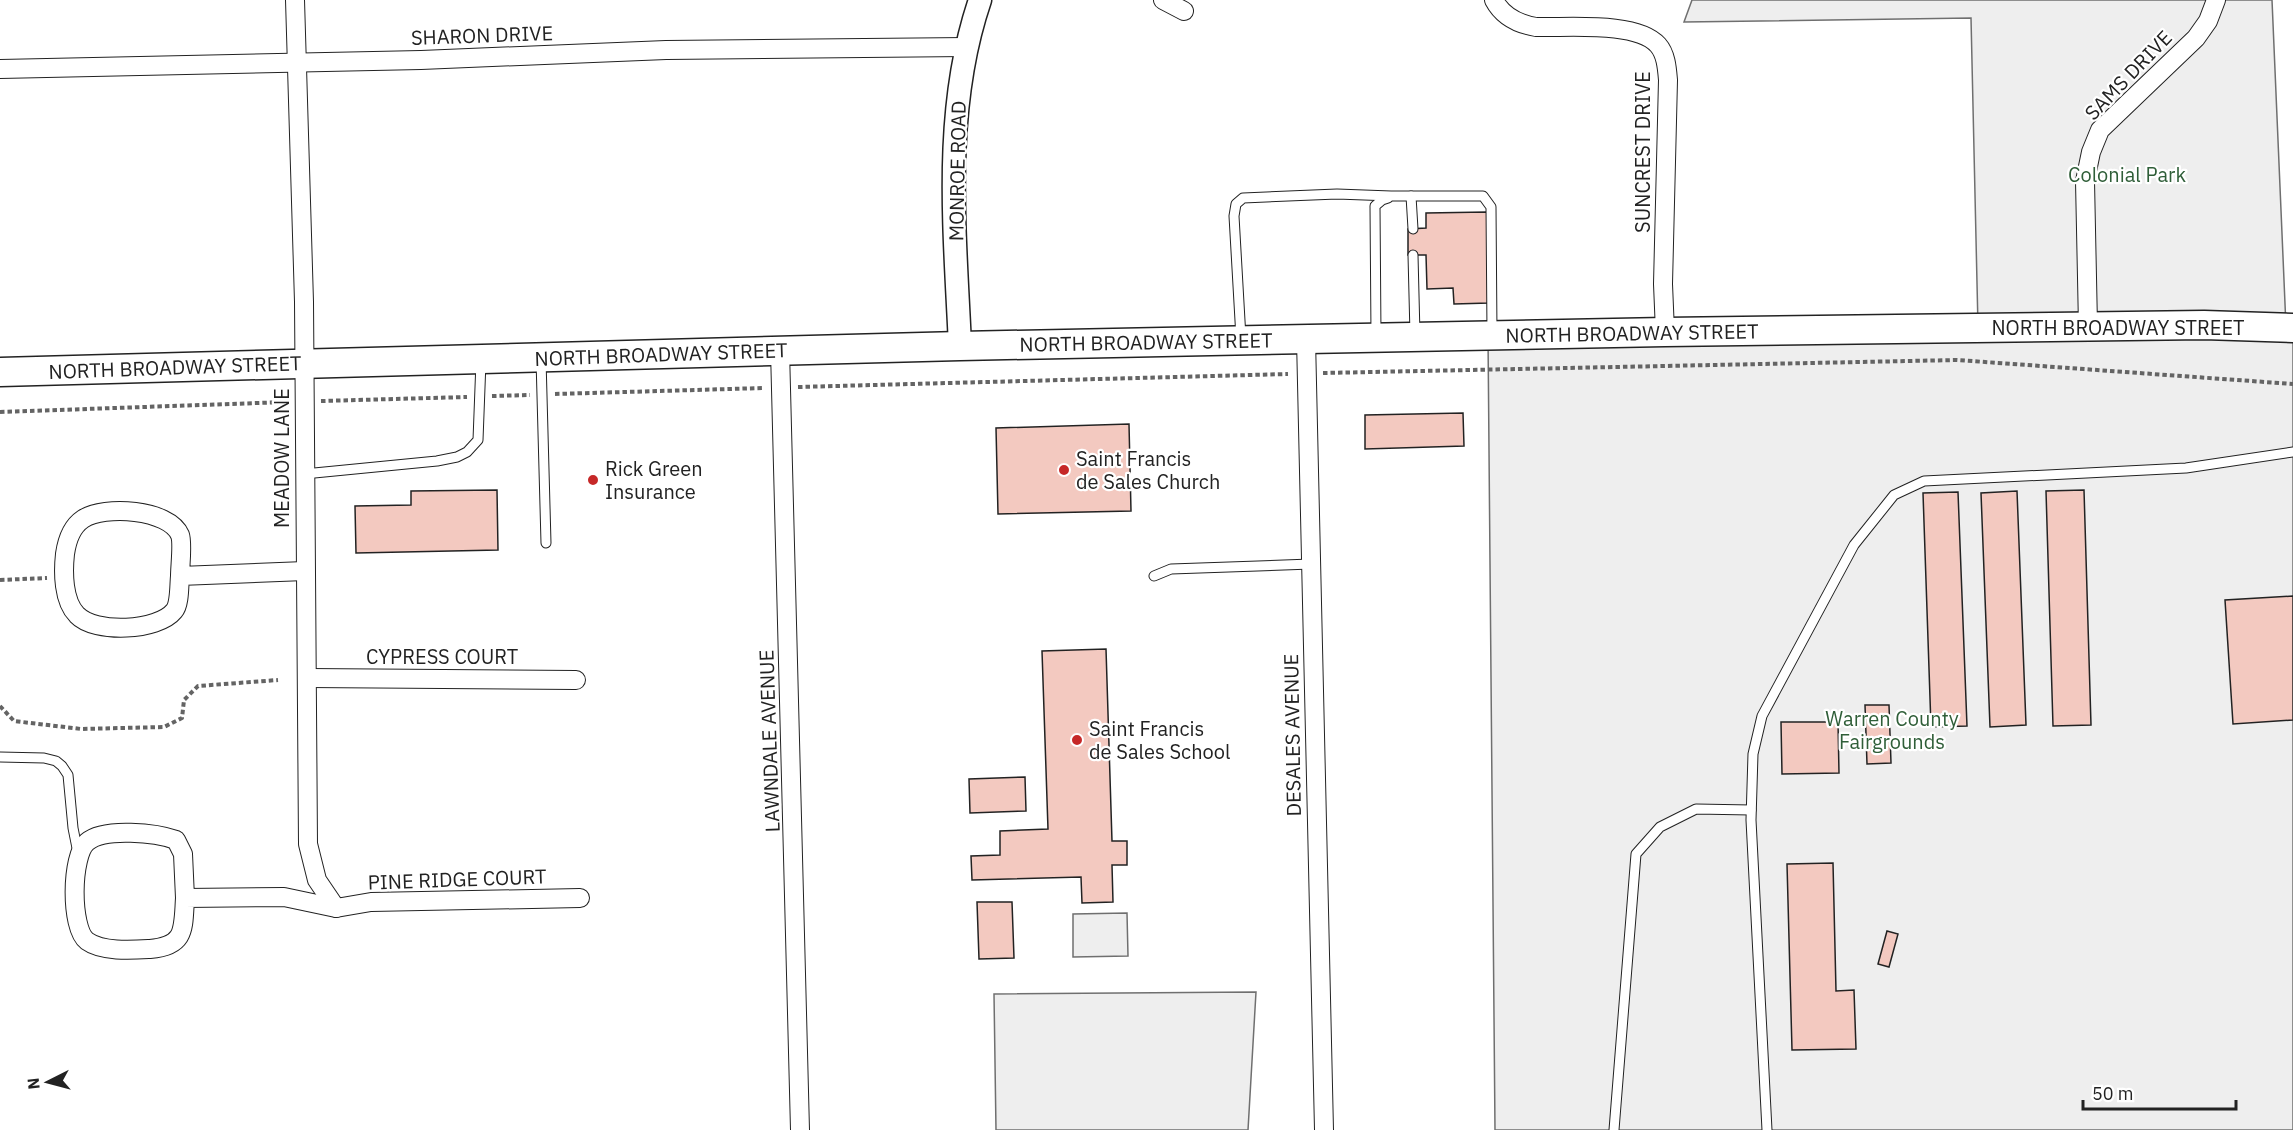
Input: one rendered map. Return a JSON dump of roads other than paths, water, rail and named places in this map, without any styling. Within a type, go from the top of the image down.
[{"type":"main road","name":"NORTH BROADWAY STREET","points":[[0,372],[780,350],[1241,340],[2088,326],[2204,325],[2293,328]]},
{"type":"street","name":"MEADOW LANE","points":[[295,0],[304,302],[308,844],[317,880],[336,908]]},
{"type":"street","name":"MONROE ROAD","points":[[960,346],[954,173],[958,96],[967,47],[980,0]]},
{"type":"street","points":[[1163,0],[1184,11]]},
{"type":"street","name":"SUNCREST DRIVE","points":[[1494,0],[1499,9],[1522,25],[1627,29],[1642,33],[1658,45],[1663,53],[1668,80],[1665,332]]},
{"type":"street","name":"SAMS DRIVE","points":[[2088,326],[2085,181],[2091,152],[2100,130],[2196,38],[2208,21],[2215,2]]},
{"type":"street","name":"SHARON DRIVE","points":[[0,69],[296,63],[666,50],[967,47]]},
{"type":"street","name":"DESALES AVENUE","points":[[1306,339],[1324,1130]]},
{"type":"street","name":"LAWNDALE AVENUE","points":[[780,350],[800,1130]]},
{"type":"street","points":[[100,513],[147,514],[162,518],[174,526],[180,536],[180,576],[177,609],[166,620],[152,625],[136,626],[104,626],[89,623],[77,615],[69,603],[66,577],[68,541],[74,527],[85,518],[100,513]]},
{"type":"street","points":[[180,576],[305,572]]},
{"type":"street","name":"CYPRESS COURT","points":[[308,678],[576,680]]},
{"type":"street","points":[[116,833],[162,835],[176,840],[183,854],[185,898],[183,932],[175,942],[161,948],[146,949],[100,946],[86,940],[78,929],[75,914],[79,853],[87,841],[101,835],[116,833]]},
{"type":"street","points":[[185,898],[284,897],[336,908]]},
{"type":"street","name":"PINE RIDGE COURT","points":[[336,908],[371,902],[580,898]]},
{"type":"lane","points":[[1241,340],[1234,216],[1236,204],[1243,198],[1337,194],[1483,196],[1487,198],[1491,207],[1492,336]]},
{"type":"lane","points":[[1376,338],[1375,206],[1391,196]]},
{"type":"lane","points":[[1412,196],[1413,229]]},
{"type":"lane","points":[[1413,255],[1415,337]]},
{"type":"lane","points":[[541,357],[546,543]]},
{"type":"lane","points":[[304,474],[457,457],[467,452],[478,440],[481,359]]},
{"type":"lane","points":[[1767,1130],[1751,810],[1753,754],[1762,716],[1854,545],[1894,495],[1923,481],[2186,468],[2293,452]]},
{"type":"lane","points":[[1154,576],[1171,569],[1311,564]]},
{"type":"lane","points":[[0,757],[44,758],[56,761],[62,766],[68,775],[73,828],[79,853]]},
{"type":"lane","points":[[1614,1130],[1636,854],[1660,827],[1696,809],[1751,810]]},
{"type":"place","name":"Saint Francis de Sales Church","points":[[1064,470]]},
{"type":"place","name":"Rick Green Insurance","points":[[593,480]]},
{"type":"place","name":"Saint Francis de Sales School","points":[[1077,740]]},
{"type":"park label","name":"Colonial Park","points":[[2127,174]]},
{"type":"park label","name":"Warren County Fairgrounds","points":[[1892,730]]}]
